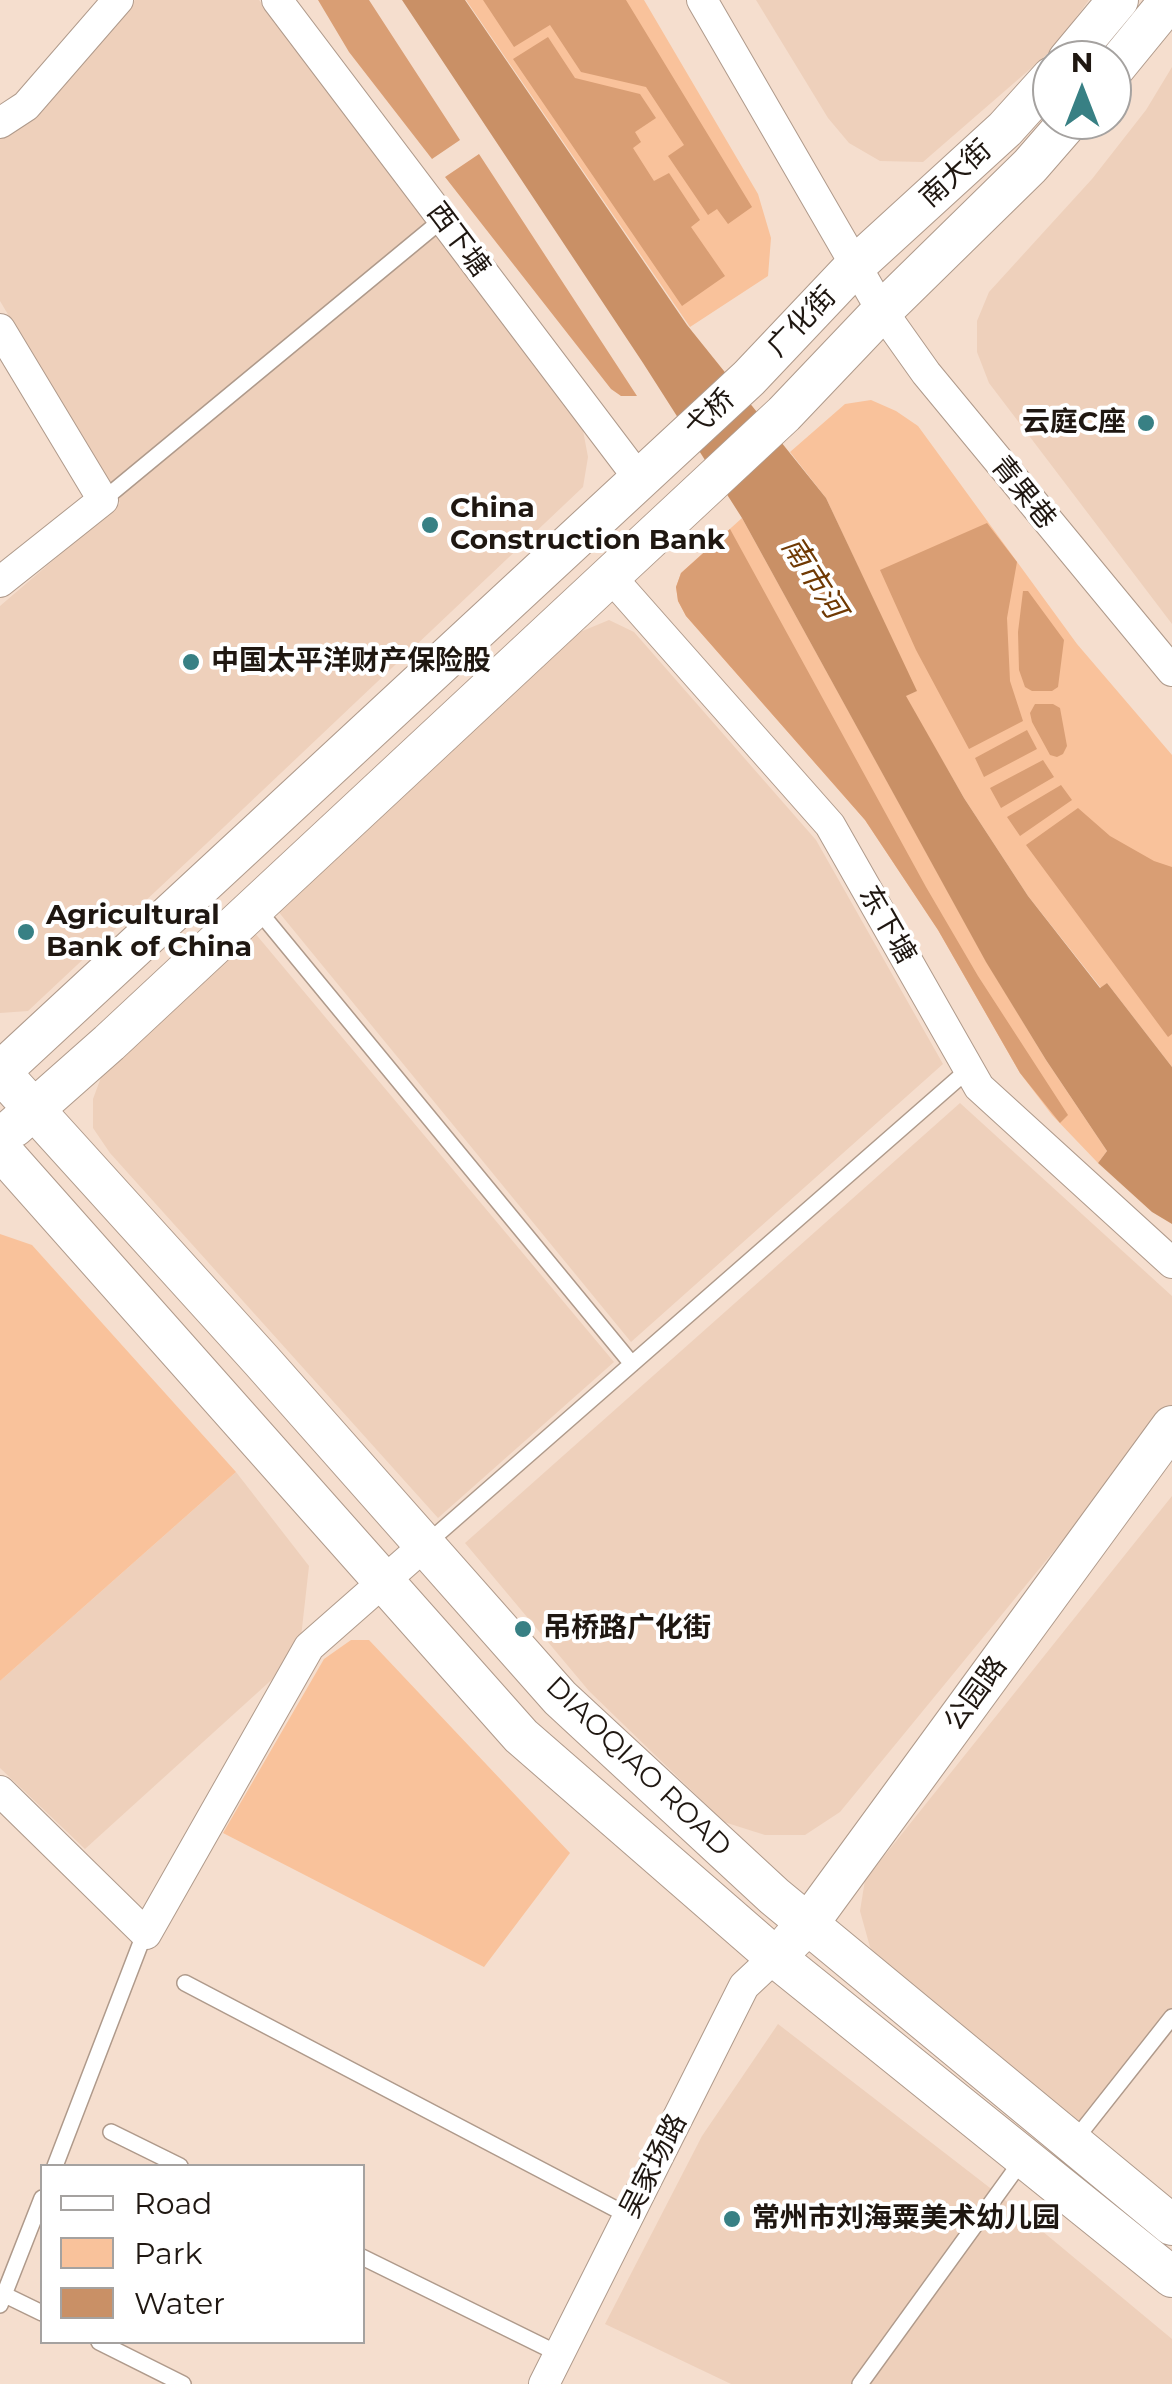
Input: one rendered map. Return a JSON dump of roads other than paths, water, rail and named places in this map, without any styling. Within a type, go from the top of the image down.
[{"type":"main road","points":[[1085,40],[1118,0]]},
{"type":"main road","points":[[1132,47],[1170,0]]},
{"type":"main road","name":"南大街","points":[[856,266],[1005,130],[1032,100]]},
{"type":"main road","name":"南大街","points":[[882,310],[1053,140]]},
{"type":"main road","name":"广化街","points":[[748,378],[856,266]]},
{"type":"main road","name":"广化街","points":[[784,414],[882,310]]},
{"type":"main road","name":"弋桥","points":[[0,1072],[76,1006],[748,378]]},
{"type":"main road","name":"弋桥","points":[[0,1139],[784,414]]},
{"type":"main road","name":"DIAOQIAO ROAD","points":[[0,1072],[560,1698],[808,1924],[1172,2225]]},
{"type":"main road","name":"DIAOQIAO ROAD","points":[[0,1148],[520,1736],[775,1956],[1172,2277]]},
{"type":"main road","name":"公园路","points":[[775,1956],[808,1924],[1172,1426]]},
{"type":"street","points":[[0,123],[26,106],[118,0]]},
{"type":"street","name":"西下塘","points":[[277,0],[640,480]]},
{"type":"street","name":"青果巷","points":[[702,0],[882,310],[938,388],[1172,671]]},
{"type":"street","points":[[0,330],[103,500],[0,582]]},
{"type":"street","name":"东下塘","points":[[610,576],[830,824],[979,1086],[1172,1264]]},
{"type":"street","points":[[0,1791],[145,1932],[310,1647],[425,1545]]},
{"type":"street","name":"吴家场路","points":[[544,2384],[744,1986],[775,1956]]},
{"type":"lane","points":[[103,500],[443,219]]},
{"type":"lane","points":[[255,907],[632,1364]]},
{"type":"lane","points":[[425,1545],[969,1068]]},
{"type":"lane","points":[[55,2164],[145,1932]]},
{"type":"lane","points":[[185,1984],[629,2216]]},
{"type":"lane","points":[[1071,2144],[1172,2018]]},
{"type":"lane","points":[[111,2132],[176,2164]]},
{"type":"lane","points":[[860,2384],[1024,2159]]},
{"type":"lane","points":[[40,2203],[3,2300],[40,2312]]},
{"type":"lane","points":[[365,2258],[559,2354]]},
{"type":"lane","points":[[103,2344],[183,2384]]},
{"type":"water","name":"南市河","points":[[402,0],[465,0],[687,325],[826,498],[917,691],[906,696],[964,798],[1028,896],[1100,988],[1107,983],[1172,1067],[1172,1224],[1152,1212],[1098,1163],[1107,1151],[986,962],[742,518]]},
{"type":"place","name":"云庭C座","points":[[1146,423]]},
{"type":"place","name":"China Construction Bank","points":[[430,525]]},
{"type":"place","name":"中国太平洋财产保险股","points":[[191,662]]},
{"type":"place","name":"Agricultural Bank of China","points":[[26,932]]},
{"type":"place","name":"吊桥路广化街","points":[[523,1629]]},
{"type":"place","name":"常州市刘海粟美术幼儿园","points":[[732,2219]]}]
